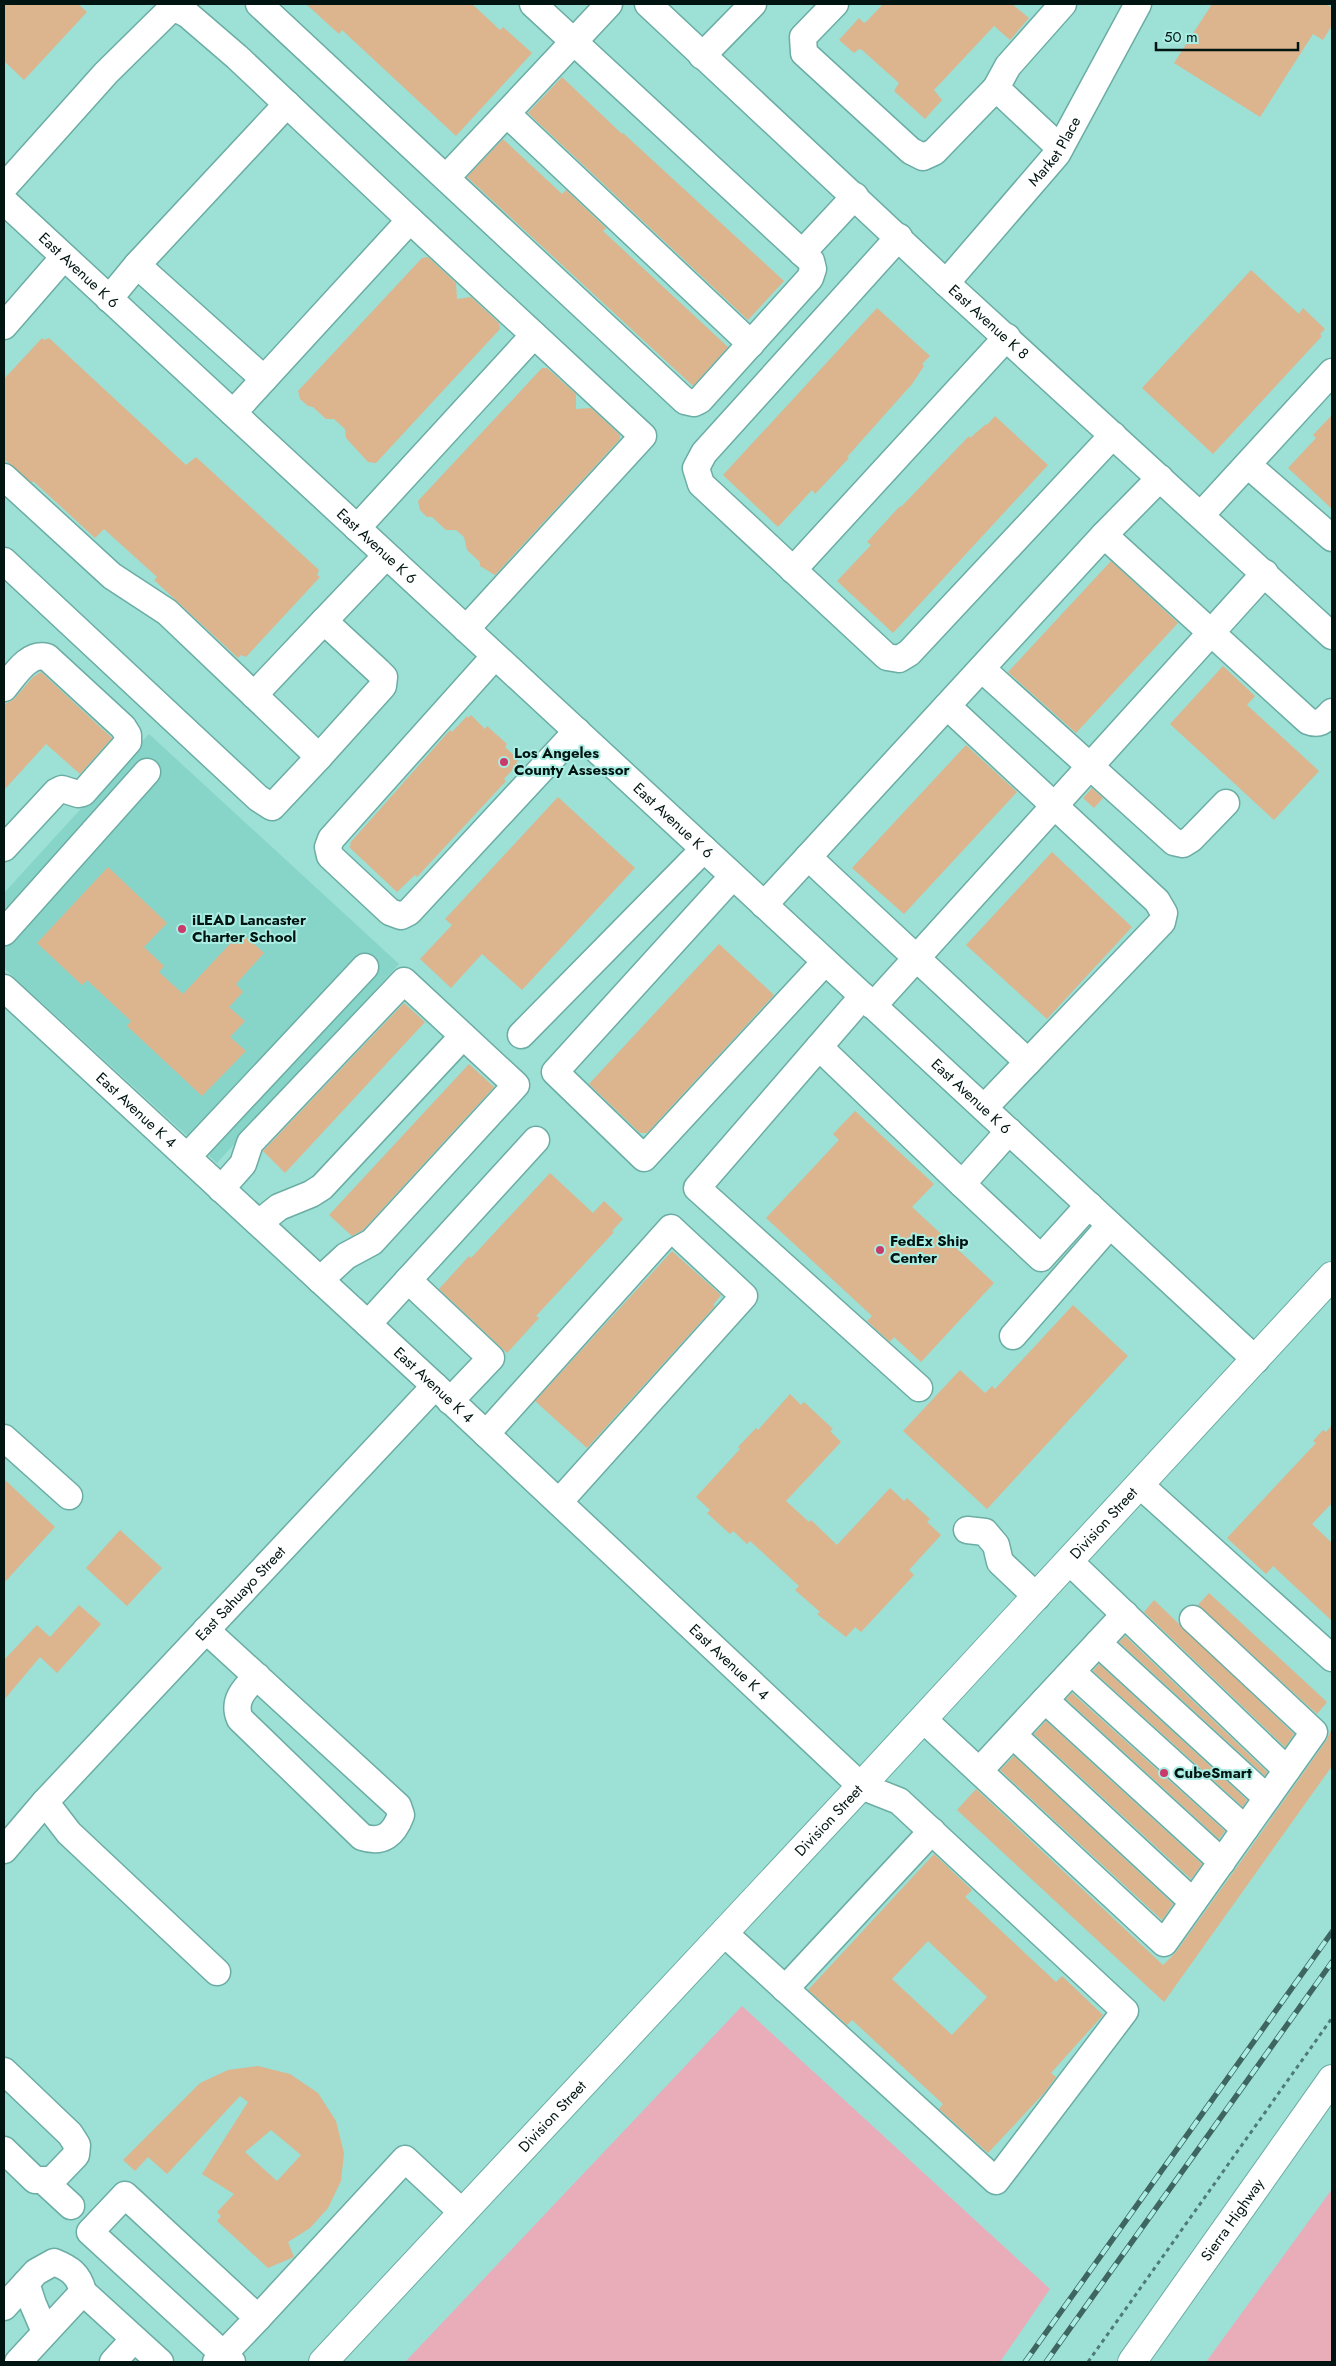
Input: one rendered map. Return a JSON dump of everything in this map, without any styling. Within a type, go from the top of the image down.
[{"type":"main road","name":"Division Street","points":[[323,2362],[1070,1562],[1332,1276]]},
{"type":"main road","name":"Sierra Highway","points":[[1132,2362],[1332,2079]]},
{"type":"street","points":[[259,4],[685,401],[694,403],[700,400],[810,278],[813,269],[811,261],[533,4]]},
{"type":"street","points":[[446,178],[609,4]]},
{"type":"street","name":"East Avenue K 8","points":[[648,4],[946,283],[1332,636]]},
{"type":"street","points":[[702,56],[753,4]]},
{"type":"street","points":[[835,4],[803,37],[804,53],[917,154],[923,157],[934,152],[996,88],[1008,66],[1063,4]]},
{"type":"street","name":"Market Place","points":[[946,283],[1060,148],[1138,4]]},
{"type":"street","points":[[4,187],[106,73],[173,7],[187,14],[287,104],[643,436],[466,629]]},
{"type":"street","points":[[996,88],[1060,148]]},
{"type":"street","points":[[109,299],[137,264],[287,104]]},
{"type":"street","points":[[507,114],[751,344]]},
{"type":"street","points":[[802,253],[855,196]]},
{"type":"street","name":"East Avenue K 6","points":[[4,201],[1256,1360]]},
{"type":"street","points":[[233,413],[410,220]]},
{"type":"street","points":[[899,238],[704,453],[696,468],[701,484],[887,657],[899,659],[909,653],[1113,435]]},
{"type":"street","points":[[4,326],[64,257]]},
{"type":"street","points":[[137,264],[264,380]]},
{"type":"street","points":[[357,528],[534,335]]},
{"type":"street","points":[[793,570],[1007,337]]},
{"type":"street","points":[[1201,516],[1332,372]]},
{"type":"street","points":[[1248,465],[1332,538]]},
{"type":"street","points":[[4,477],[112,576],[167,612],[318,757]]},
{"type":"street","points":[[764,905],[1104,535],[1160,478]]},
{"type":"street","points":[[1104,535],[1308,721],[1315,724],[1322,722],[1332,712]]},
{"type":"street","points":[[254,695],[386,556]]},
{"type":"street","points":[[4,561],[258,798],[272,807],[383,686],[384,677],[324,621]]},
{"type":"street","points":[[919,1388],[697,1188],[819,1047],[917,957],[1264,573]]},
{"type":"street","points":[[495,656],[331,839],[328,848],[330,856],[390,912],[401,916],[409,912],[577,731]]},
{"type":"street","points":[[4,688],[31,658],[47,657],[123,728],[128,735],[128,742],[84,793],[78,794],[62,789],[56,792],[4,848]]},
{"type":"street","points":[[982,669],[1088,767],[1174,842],[1184,844],[1192,839],[1226,803]]},
{"type":"street","points":[[947,706],[1157,901],[1164,913],[1162,922],[984,1108]]},
{"type":"street","points":[[4,932],[147,772]]},
{"type":"street","points":[[521,1035],[704,849]]},
{"type":"street","points":[[808,857],[1028,1062]]},
{"type":"street","points":[[733,876],[555,1072],[644,1158],[826,962]]},
{"type":"street","points":[[187,1157],[365,967]]},
{"type":"street","points":[[221,1188],[243,1164],[250,1144],[404,981],[516,1085],[372,1242],[346,1256],[320,1280]]},
{"type":"street","name":"East Avenue K 4","points":[[4,990],[368,1324],[861,1786]]},
{"type":"street","points":[[259,1223],[279,1207],[311,1194],[322,1187],[462,1036]]},
{"type":"street","points":[[819,1047],[1041,1258],[1089,1205]]},
{"type":"street","points":[[962,1184],[1009,1131]]},
{"type":"street","points":[[368,1324],[536,1140]]},
{"type":"street","points":[[1013,1336],[1110,1225]]},
{"type":"street","points":[[486,1434],[671,1228],[744,1296],[559,1502]]},
{"type":"street","name":"East Sahuayo Street","points":[[4,1850],[45,1802],[206,1630],[443,1394],[491,1358],[408,1280]]},
{"type":"street","points":[[4,1438],[69,1496]]},
{"type":"street","points":[[1140,1485],[1332,1658]]},
{"type":"street","points":[[967,1530],[985,1532],[996,1546],[1000,1562],[1037,1597]]},
{"type":"street","points":[[1070,1562],[1287,1770]]},
{"type":"street","points":[[978,1771],[1125,1614]]},
{"type":"street","points":[[923,1719],[1164,1943],[1314,1732],[1194,1619]]},
{"type":"street","points":[[206,1630],[257,1676],[398,1806],[401,1814],[398,1823],[388,1836],[381,1840],[362,1837],[240,1719],[236,1709],[237,1701],[257,1676]]},
{"type":"street","points":[[1098,1644],[1267,1798]]},
{"type":"street","points":[[1072,1672],[1246,1829]]},
{"type":"street","points":[[1045,1700],[1222,1862]]},
{"type":"street","points":[[1012,1734],[1193,1902]]},
{"type":"street","points":[[724,1933],[996,2181],[1125,2011],[899,1801],[861,1786]]},
{"type":"street","points":[[45,1802],[69,1833],[217,1972]]},
{"type":"street","points":[[785,1989],[932,1832]]},
{"type":"street","points":[[4,2071],[70,2134],[76,2145],[76,2155],[52,2180],[45,2182],[35,2180],[4,2150]]},
{"type":"street","points":[[258,2318],[125,2195],[90,2232],[224,2360],[258,2318],[405,2159],[463,2213]]},
{"type":"street","points":[[45,2182],[71,2206]]},
{"type":"street","points":[[4,2307],[36,2272],[54,2262],[70,2268],[81,2282],[83,2292],[160,2362]]},
{"type":"street","points":[[26,2283],[46,2332]]},
{"type":"street","points":[[18,2362],[83,2292]]},
{"type":"street","points":[[113,2362],[134,2339]]},
{"type":"path","points":[[1088,2362],[1332,2018]]},
{"type":"shaded area","name":"iLEAD Lancaster Charter School","points":[[149,734],[399,964],[217,1163],[4,968],[4,893]]},
{"type":"shaded area","points":[[742,2006],[1050,2289],[1000,2362],[405,2362]]},
{"type":"shaded area","points":[[1332,2189],[1332,2362],[1206,2362]]},
{"type":"building","points":[[4,4],[78,4],[87,12],[24,80],[4,61]]},
{"type":"building","points":[[306,4],[472,4],[500,30],[503,27],[532,53],[456,136],[342,30],[339,34]]},
{"type":"building","points":[[883,4],[1012,4],[1029,18],[1010,40],[994,26],[934,90],[942,100],[925,119],[894,91],[899,83],[862,50],[859,49],[854,53],[839,40],[859,18],[864,23]]},
{"type":"building","points":[[1212,4],[1326,4],[1332,8],[1332,25],[1323,40],[1313,34],[1260,117],[1174,63]]},
{"type":"building","points":[[562,77],[784,281],[748,320],[528,113]]},
{"type":"building","points":[[503,139],[562,194],[566,190],[606,228],[603,231],[728,347],[693,386],[467,177]]},
{"type":"building","points":[[428,257],[456,283],[457,299],[471,297],[499,323],[500,329],[376,463],[368,462],[346,438],[345,429],[334,419],[326,419],[313,407],[308,406],[300,399],[298,391],[422,258]]},
{"type":"building","points":[[1251,270],[1299,314],[1303,308],[1325,329],[1320,334],[1322,336],[1213,454],[1142,388]]},
{"type":"building","points":[[877,308],[930,356],[922,364],[924,366],[912,384],[847,457],[849,458],[815,494],[812,490],[778,527],[723,475]]},
{"type":"building","points":[[42,338],[44,340],[49,338],[186,465],[196,457],[319,570],[317,575],[320,577],[246,657],[241,655],[238,658],[154,580],[157,577],[104,529],[95,538],[33,481],[32,483],[4,459],[4,379]]},
{"type":"building","points":[[542,368],[547,368],[576,394],[576,409],[591,408],[620,435],[620,439],[495,575],[480,566],[480,562],[467,550],[464,537],[456,530],[446,530],[432,517],[427,517],[420,510],[418,501]]},
{"type":"building","points":[[1332,415],[1332,509],[1288,468],[1316,438],[1313,435]]},
{"type":"building","points":[[995,416],[1048,465],[893,633],[837,581],[871,545],[867,542],[900,506],[969,436],[970,438],[987,425]]},
{"type":"building","points":[[1111,561],[1178,623],[1076,733],[1008,672]]},
{"type":"building","points":[[1223,666],[1255,696],[1247,705],[1319,771],[1274,820],[1170,724]]},
{"type":"building","points":[[41,672],[112,738],[80,774],[46,744],[4,790],[4,705],[15,698],[33,677]]},
{"type":"building","points":[[471,715],[485,729],[487,726],[507,744],[505,747],[519,760],[516,762],[518,764],[504,779],[506,781],[417,877],[415,875],[397,892],[349,847],[350,843],[450,730],[452,732],[467,716],[468,718]]},
{"type":"building","points":[[966,745],[1017,792],[904,914],[852,868]]},
{"type":"building","points":[[1092,788],[1103,798],[1094,808],[1083,798]]},
{"type":"building","points":[[558,797],[635,868],[522,990],[482,954],[451,988],[420,959],[452,925],[445,919]]},
{"type":"building","points":[[1052,852],[1132,927],[1047,1019],[966,945]]},
{"type":"building","points":[[108,867],[167,923],[144,947],[164,966],[159,972],[183,994],[241,932],[264,953],[236,984],[243,992],[229,1007],[245,1021],[230,1037],[246,1051],[202,1096],[127,1026],[131,1021],[87,980],[82,985],[37,943]]},
{"type":"building","points":[[719,944],[774,995],[647,1133],[640,1133],[589,1084]]},
{"type":"building","points":[[404,1003],[425,1022],[285,1173],[263,1151]]},
{"type":"building","points":[[469,1064],[494,1087],[363,1230],[352,1236],[329,1215]]},
{"type":"building","name":"FedEx Ship Center","points":[[855,1111],[934,1184],[912,1207],[994,1283],[921,1362],[894,1337],[890,1342],[867,1321],[872,1316],[766,1218],[839,1140],[833,1134]]},
{"type":"building","points":[[550,1173],[593,1213],[604,1201],[623,1219],[612,1231],[614,1232],[536,1316],[539,1318],[507,1353],[439,1289],[469,1256],[471,1258]]},
{"type":"building","points":[[672,1251],[721,1295],[713,1305],[715,1306],[587,1448],[535,1401]]},
{"type":"building","points":[[1073,1305],[1128,1356],[987,1509],[903,1431],[960,1370],[985,1393],[992,1386],[995,1389]]},
{"type":"building","points":[[790,1394],[801,1405],[804,1402],[833,1429],[830,1431],[841,1442],[786,1501],[809,1522],[811,1520],[837,1545],[890,1488],[904,1501],[907,1498],[930,1519],[927,1522],[941,1535],[909,1570],[914,1575],[861,1632],[855,1627],[846,1637],[817,1614],[820,1612],[795,1590],[799,1586],[750,1541],[747,1544],[733,1531],[730,1534],[707,1513],[710,1510],[696,1497],[740,1449],[738,1447],[756,1428],[758,1430]]},
{"type":"building","points":[[1332,1425],[1332,1503],[1312,1524],[1332,1543],[1332,1621],[1273,1566],[1266,1574],[1227,1538],[1316,1443],[1313,1441],[1323,1430],[1326,1432]]},
{"type":"building","points":[[4,1479],[55,1527],[4,1583]]},
{"type":"building","points":[[120,1530],[162,1568],[127,1606],[86,1568]]},
{"type":"building","points":[[1209,1593],[1327,1702],[1317,1714],[1198,1605]]},
{"type":"building","points":[[1154,1600],[1294,1734],[1285,1747],[1144,1612]]},
{"type":"building","points":[[79,1605],[101,1624],[57,1673],[40,1657],[4,1700],[4,1660],[37,1625],[50,1637]]},
{"type":"building","points":[[1125,1636],[1267,1772],[1265,1776],[1119,1642]]},
{"type":"building","points":[[1099,1664],[1247,1800],[1243,1807],[1093,1671]]},
{"type":"building","points":[[1072,1693],[1225,1831],[1219,1839],[1066,1699]]},
{"type":"building","points":[[1046,1721],[1202,1864],[1191,1879],[1034,1734]]},
{"type":"building","points":[[1332,1728],[1332,1766],[1164,2002],[957,1810],[976,1789],[1163,1965],[1176,1952],[1242,1860],[1326,1741]]},
{"type":"building","points":[[1014,1756],[1173,1904],[1162,1920],[1000,1770]]},
{"type":"building","points":[[934,1854],[972,1890],[965,1897],[1056,1982],[1062,1976],[1103,2015],[1051,2073],[1056,2077],[1045,2092],[988,2153],[939,2109],[943,2104],[852,2020],[847,2025],[808,1990]],"holes":[[[928,1941],[987,1997],[952,2035],[892,1979]]]},
{"type":"building","points":[[258,2066],[290,2074],[318,2093],[336,2121],[344,2153],[341,2181],[328,2208],[310,2228],[288,2242],[294,2257],[268,2268],[217,2221],[221,2216],[217,2212],[234,2194],[202,2174],[248,2102],[240,2096],[167,2174],[148,2157],[135,2171],[123,2160],[200,2083],[228,2070]],"holes":[[[271,2130],[301,2155],[277,2181],[245,2152]]]},
{"type":"railway","points":[[1025,2362],[1332,1932]]},
{"type":"railway","points":[[1046,2362],[1332,1962]]},
{"type":"place","name":"Los Angeles County Assessor","points":[[504,762]]},
{"type":"place","name":"iLEAD Lancaster Charter School","points":[[182,929]]},
{"type":"place","name":"FedEx Ship Center","points":[[880,1250]]},
{"type":"place","name":"CubeSmart","points":[[1164,1773]]}]
